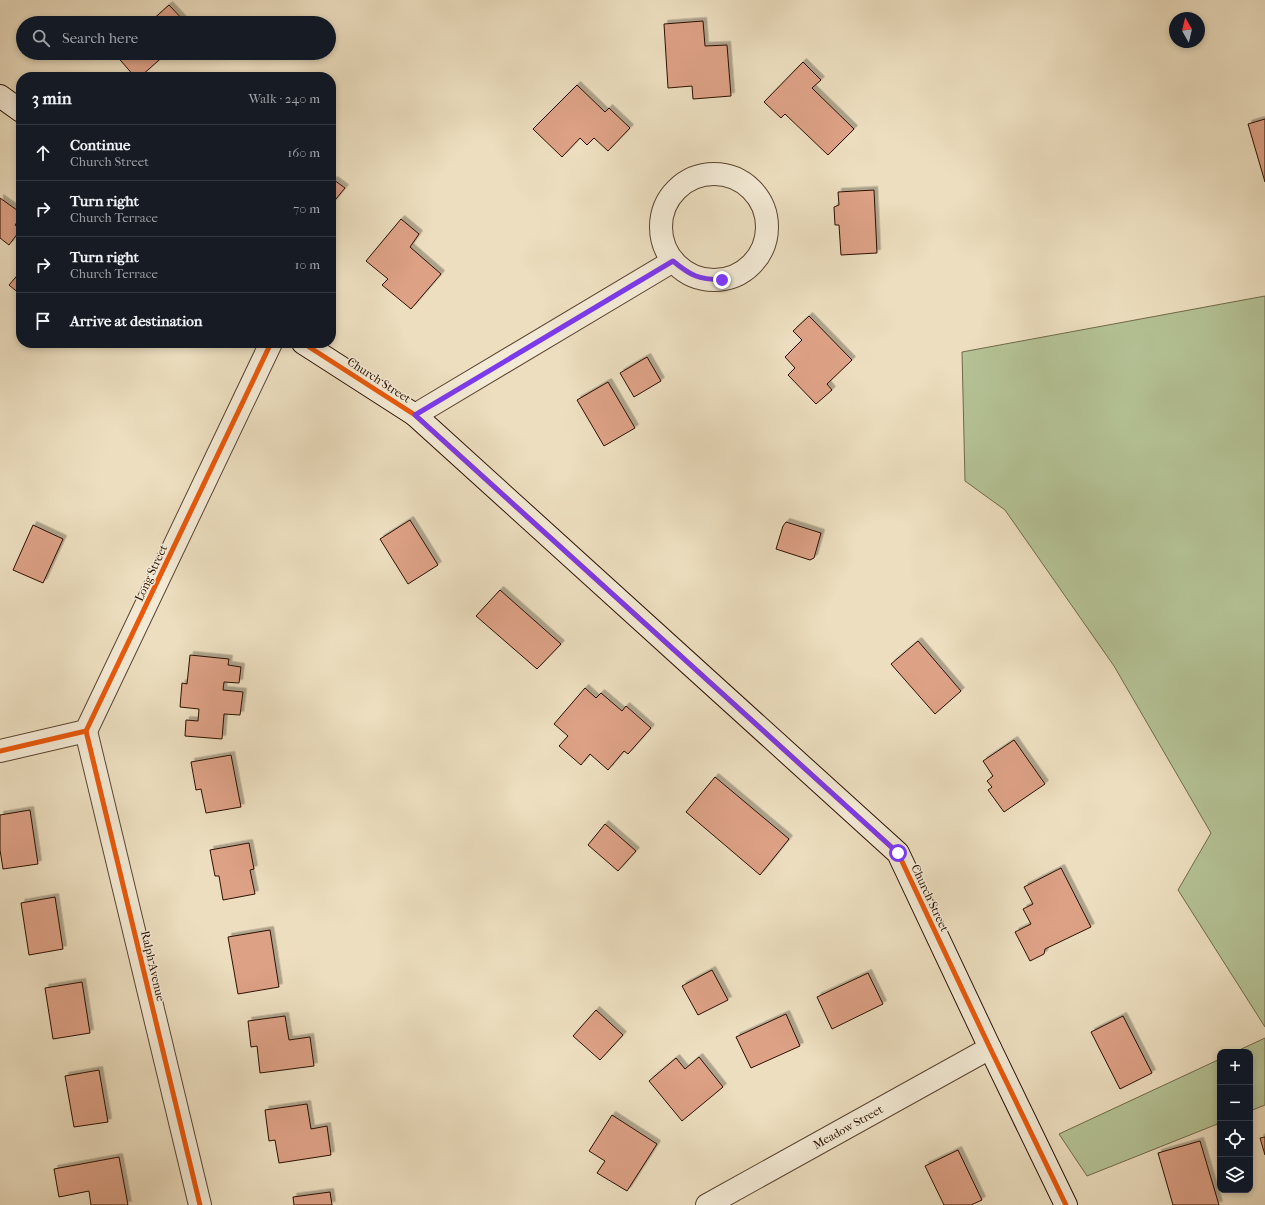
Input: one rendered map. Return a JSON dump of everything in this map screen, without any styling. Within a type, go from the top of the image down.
[{"type":"street","points":[[0,96],[16,107]]},
{"type":"street","points":[[714,173],[731,176],[746,183],[758,196],[766,211],[768,230],[764,247],[754,262],[740,274],[722,280],[704,279],[687,273],[673,261],[663,245],[660,228],[662,212],[670,196],[682,183],[697,176],[714,173]]},
{"type":"street","points":[[415,415],[673,261]]},
{"type":"street","name":"Long Street","points":[[86,731],[269,348]]},
{"type":"street","name":"Church Street","points":[[311,348],[415,415],[898,853],[1066,1205]]},
{"type":"street","points":[[0,751],[86,731]]},
{"type":"street","name":"Ralph Avenue","points":[[86,731],[200,1205]]},
{"type":"street","name":"Meadow Street","points":[[707,1205],[990,1048]]},
{"type":"green space","points":[[1265,296],[1265,1027],[1178,890],[1211,833],[1114,666],[1005,510],[965,481],[962,352]]},
{"type":"green space","points":[[1265,1038],[1265,1105],[1253,1110],[1253,1049],[1241,1049]]},
{"type":"green space","points":[[1217,1060],[1217,1124],[1087,1176],[1059,1134]]},
{"type":"building","points":[[169,5],[179,16],[157,16]]},
{"type":"building","points":[[703,21],[705,46],[727,45],[731,96],[693,99],[692,86],[668,88],[664,24]]},
{"type":"building","points":[[120,60],[159,60],[146,72],[131,72]]},
{"type":"building","points":[[803,62],[821,80],[812,88],[854,129],[828,155],[785,114],[781,118],[764,102]]},
{"type":"building","points":[[577,85],[605,112],[609,108],[630,128],[608,151],[594,138],[587,145],[580,138],[562,157],[533,129]]},
{"type":"building","points":[[1265,119],[1265,182],[1248,124]]},
{"type":"building","points":[[336,181],[345,188],[336,199]]},
{"type":"building","points":[[874,190],[877,253],[841,255],[839,225],[835,225],[834,207],[839,205],[838,192]]},
{"type":"building","points":[[0,198],[16,209],[16,236],[9,245],[0,238]]},
{"type":"building","points":[[401,219],[419,234],[410,247],[441,274],[411,309],[382,285],[388,279],[366,261]]},
{"type":"building","points":[[16,277],[16,291],[9,285]]},
{"type":"building","points":[[809,316],[852,360],[827,384],[832,390],[816,404],[788,375],[795,368],[785,357],[802,340],[793,331]]},
{"type":"building","points":[[647,357],[661,381],[634,397],[620,373]]},
{"type":"building","points":[[608,382],[635,428],[604,446],[577,400]]},
{"type":"building","points":[[410,520],[438,565],[408,584],[380,539]]},
{"type":"building","points":[[786,522],[821,533],[814,558],[810,560],[776,549],[783,526]]},
{"type":"building","points":[[33,525],[63,539],[43,583],[13,570]]},
{"type":"building","points":[[500,590],[561,644],[537,669],[476,616]]},
{"type":"building","points":[[918,641],[961,691],[935,714],[891,664]]},
{"type":"building","points":[[190,655],[229,659],[228,665],[241,667],[239,683],[224,682],[223,690],[243,692],[240,715],[224,714],[222,739],[185,736],[186,720],[198,721],[199,709],[180,707],[182,683],[187,684]]},
{"type":"building","points":[[585,688],[596,698],[601,693],[622,711],[626,706],[651,728],[628,754],[624,751],[608,770],[590,754],[581,765],[559,746],[568,736],[554,724]]},
{"type":"building","points":[[1014,740],[1045,784],[1004,812],[988,790],[992,787],[987,781],[993,776],[983,761]]},
{"type":"building","points":[[231,755],[241,807],[206,813],[201,789],[196,790],[191,762]]},
{"type":"building","points":[[715,777],[789,839],[760,875],[686,812]]},
{"type":"building","points":[[30,810],[38,864],[3,869],[0,850],[0,815]]},
{"type":"building","points":[[605,824],[636,851],[618,871],[588,845]]},
{"type":"building","points":[[249,843],[254,869],[250,870],[255,894],[223,900],[219,876],[215,876],[210,850]]},
{"type":"building","points":[[1061,868],[1091,927],[1045,949],[1044,954],[1030,961],[1015,932],[1031,924],[1023,909],[1033,904],[1024,887]]},
{"type":"building","points":[[55,897],[63,949],[29,955],[21,903]]},
{"type":"building","points":[[270,930],[279,987],[238,994],[228,937]]},
{"type":"building","points":[[712,970],[728,1000],[698,1015],[682,986]]},
{"type":"building","points":[[868,973],[883,1004],[832,1029],[817,997]]},
{"type":"building","points":[[82,982],[90,1033],[53,1039],[45,988]]},
{"type":"building","points":[[596,1010],[623,1035],[600,1060],[573,1036]]},
{"type":"building","points":[[786,1014],[800,1046],[751,1068],[736,1037]]},
{"type":"building","points":[[285,1016],[289,1040],[310,1037],[314,1066],[260,1073],[257,1046],[251,1047],[248,1021]]},
{"type":"building","points":[[1123,1016],[1152,1073],[1120,1089],[1091,1032]]},
{"type":"building","points":[[699,1057],[723,1087],[682,1121],[649,1081],[676,1058],[685,1069]]},
{"type":"building","points":[[99,1070],[108,1122],[74,1127],[65,1076]]},
{"type":"building","points":[[307,1104],[311,1129],[327,1126],[331,1155],[279,1163],[275,1140],[269,1141],[265,1110]]},
{"type":"building","points":[[612,1115],[657,1144],[627,1191],[597,1173],[605,1161],[589,1151]]},
{"type":"building","points":[[1265,1137],[1265,1155],[1260,1138]]},
{"type":"building","points":[[1200,1141],[1219,1205],[1173,1205],[1158,1153]]},
{"type":"building","points":[[958,1150],[982,1200],[971,1205],[944,1205],[925,1166]]},
{"type":"building","points":[[119,1157],[128,1205],[91,1205],[89,1191],[59,1197],[54,1169]]},
{"type":"building","points":[[330,1192],[332,1205],[294,1205],[293,1197]]},
{"type":"cycle path","points":[[0,751],[86,731],[269,348]]},
{"type":"cycle path","points":[[311,348],[415,415],[898,853],[1066,1205]]},
{"type":"cycle path","points":[[86,731],[200,1205]]},
{"type":"route","points":[[722,280],[704,279],[687,273],[673,261],[415,415],[898,853]]}]
